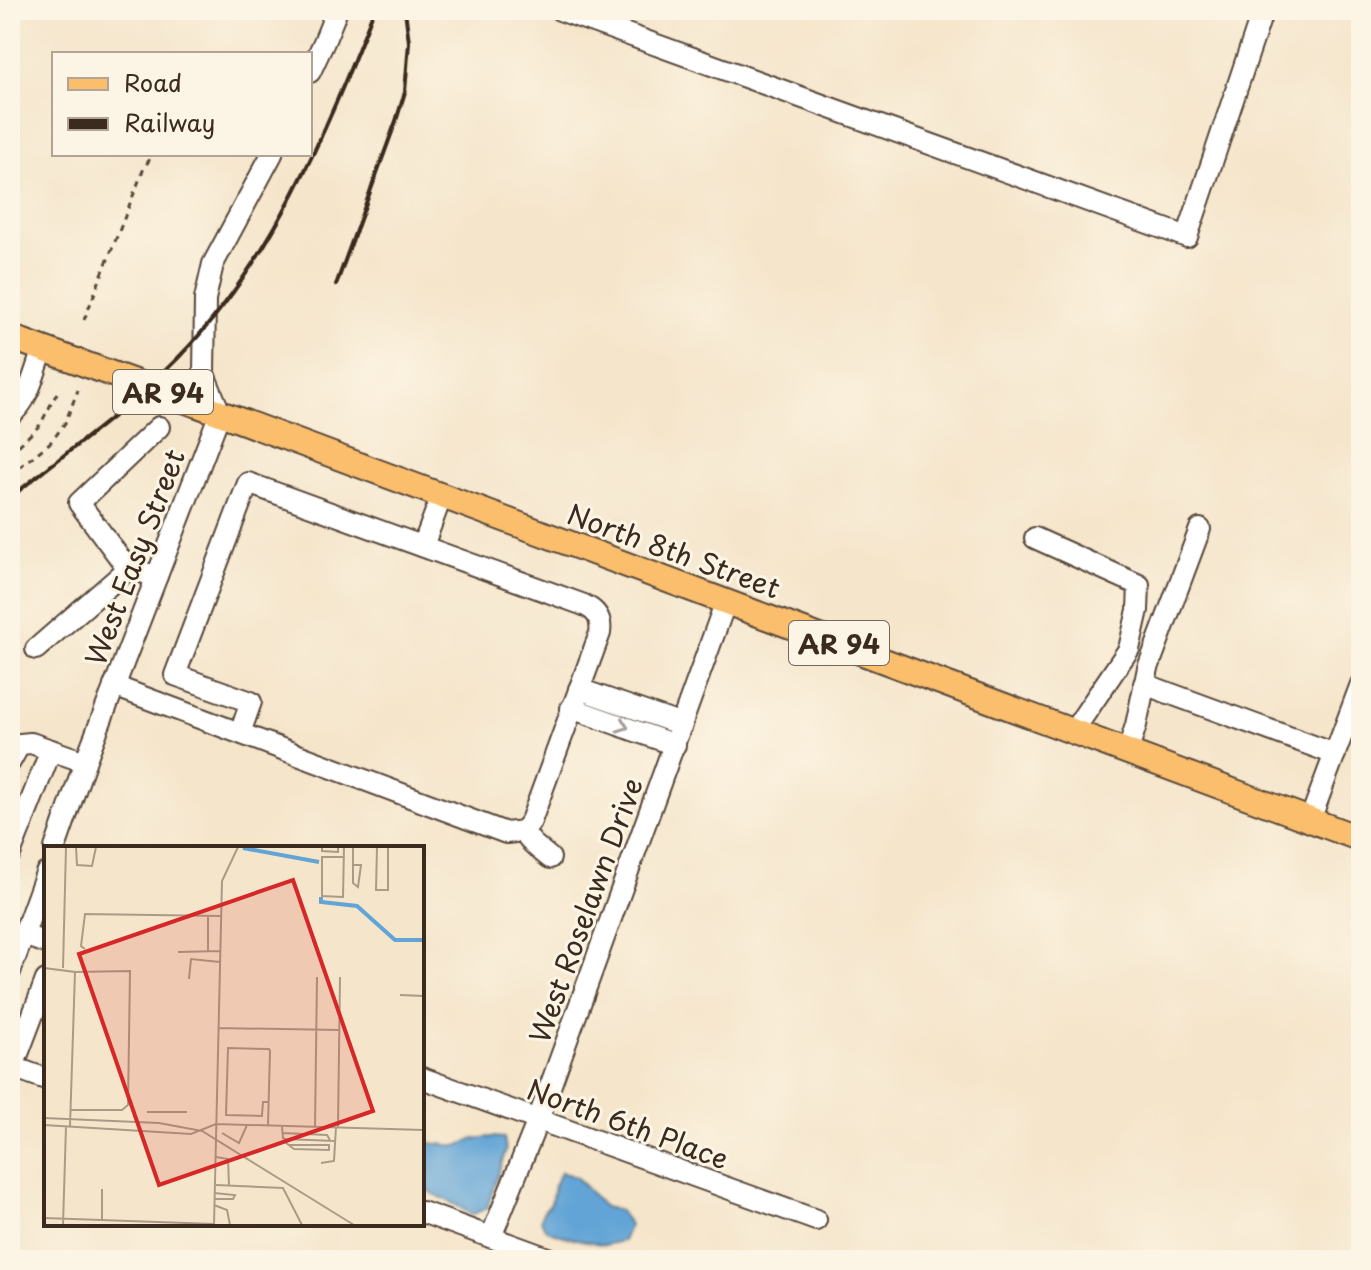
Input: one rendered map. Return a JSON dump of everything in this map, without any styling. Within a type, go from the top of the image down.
[{"type":"main road","name":"North 8th Street","points":[[10,337],[1361,839]]},
{"type":"street","points":[[312,68],[337,10]]},
{"type":"street","points":[[560,10],[1187,237],[1263,10]]},
{"type":"street","points":[[220,413],[204,374],[205,299],[213,264],[271,156]]},
{"type":"street","points":[[10,415],[18,410],[43,349]]},
{"type":"street","name":"West Easy Street","points":[[56,846],[85,762],[220,413]]},
{"type":"street","points":[[157,576],[128,569],[79,503],[159,427]]},
{"type":"street","points":[[114,686],[506,833],[523,831],[531,821],[600,633],[600,619],[592,609],[248,483],[175,675],[251,702],[240,733]]},
{"type":"street","points":[[423,546],[442,495]]},
{"type":"street","points":[[1128,751],[1153,653],[1200,529]]},
{"type":"street","points":[[1035,538],[1139,585],[1138,610],[1129,649],[1074,730]]},
{"type":"street","points":[[36,649],[128,569]]},
{"type":"street","name":"West Roselawn Drive","points":[[491,1237],[538,1120],[726,601]]},
{"type":"street","points":[[1144,684],[1335,754]]},
{"type":"street","points":[[1310,820],[1361,684]]},
{"type":"street","points":[[575,698],[682,725]]},
{"type":"street","points":[[575,698],[675,745]]},
{"type":"street","points":[[11,756],[20,744],[31,743],[85,762]]},
{"type":"street","points":[[10,854],[51,750]]},
{"type":"street","points":[[523,831],[550,858]]},
{"type":"street","points":[[10,972],[44,879]]},
{"type":"street","points":[[24,935],[44,942]]},
{"type":"street","points":[[44,985],[11,1066],[44,1078]]},
{"type":"street","name":"North 6th Place","points":[[424,1079],[816,1220]]},
{"type":"street","points":[[424,1213],[553,1260]]},
{"type":"path","points":[[84,320],[144,168],[152,156]]},
{"type":"path","points":[[10,475],[52,441],[65,423],[78,390]]},
{"type":"path","points":[[10,454],[40,425],[57,393]]},
{"type":"water","points":[[504,1138],[506,1150],[487,1208],[471,1215],[424,1188],[424,1142],[458,1146],[473,1139]]},
{"type":"water","points":[[561,1172],[576,1177],[604,1207],[619,1210],[630,1225],[623,1241],[605,1245],[546,1230],[541,1220],[543,1212],[551,1203],[554,1185]]},
{"type":"railway","points":[[10,498],[159,377],[212,320],[242,280],[269,238],[316,149],[374,10]]},
{"type":"railway","points":[[336,285],[405,92],[409,42],[405,10]]}]
